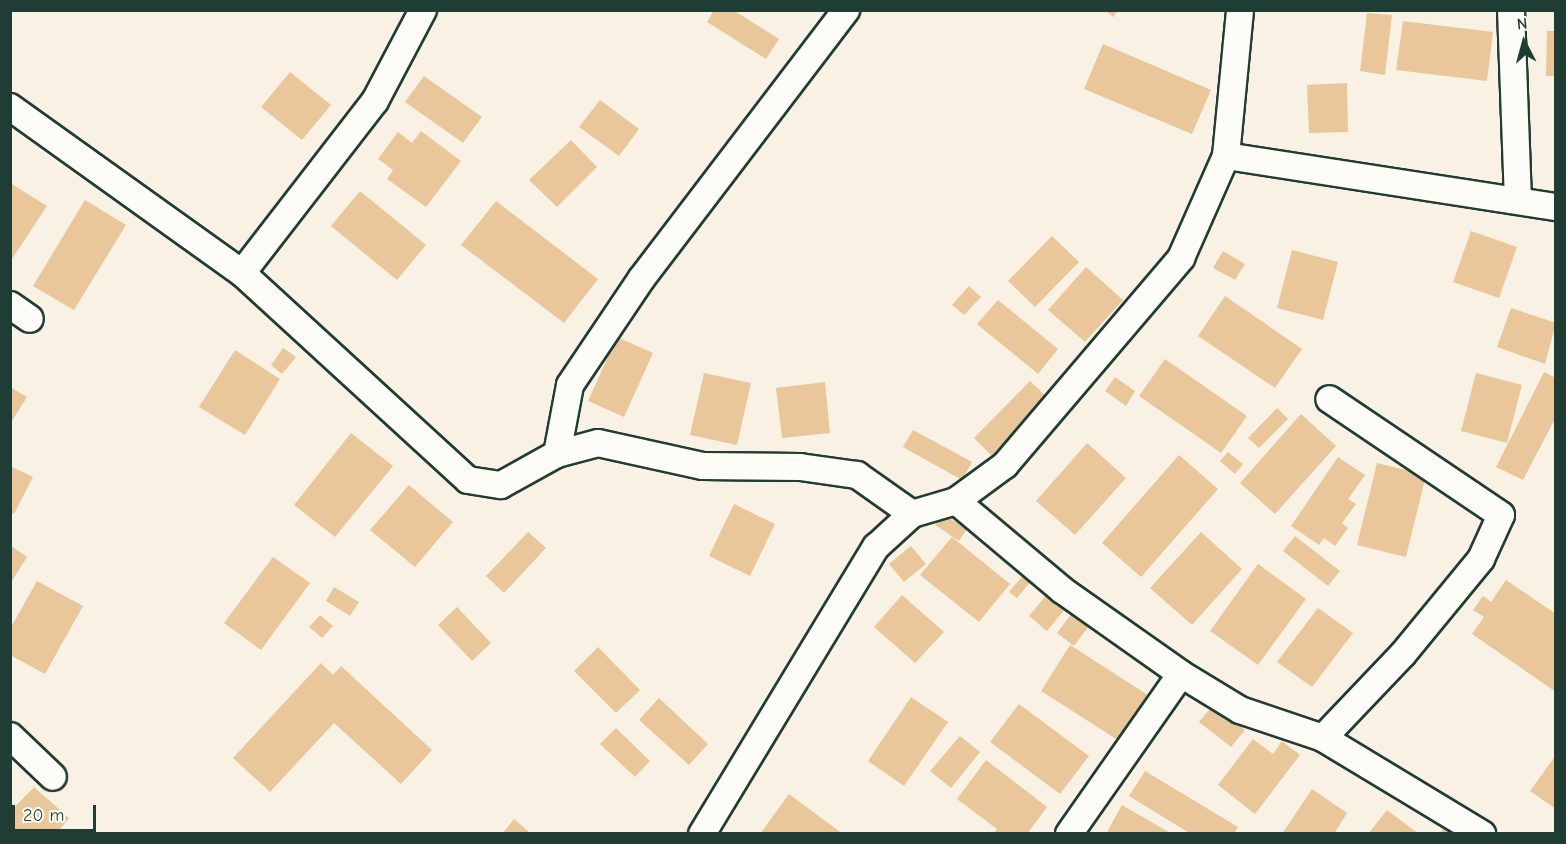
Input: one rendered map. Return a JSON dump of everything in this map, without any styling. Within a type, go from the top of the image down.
[{"type":"street","points":[[242,273],[375,101],[423,10]]},
{"type":"street","points":[[557,454],[570,385],[642,278],[846,10]]},
{"type":"street","points":[[702,834],[876,547],[912,514],[956,501],[1005,465],[1145,306],[1181,258],[1226,156],[1239,10]]},
{"type":"street","points":[[1511,10],[1518,199]]},
{"type":"street","points":[[10,107],[242,273],[468,480],[501,485],[557,454],[598,443],[704,466],[800,466],[857,475],[912,514]]},
{"type":"street","points":[[1226,156],[1518,199],[1556,207]]},
{"type":"street","points":[[1323,738],[1403,654],[1481,559],[1501,515],[1329,399]]},
{"type":"street","points":[[956,501],[1062,590],[1181,674],[1240,710],[1323,738],[1482,834]]},
{"type":"street","points":[[1069,834],[1181,674]]},
{"type":"street","points":[[10,736],[53,777]]},
{"type":"building","points":[[714,10],[733,10],[779,39],[766,59],[707,22]]},
{"type":"building","points":[[1105,10],[1118,10],[1113,17]]},
{"type":"building","points":[[1367,13],[1392,15],[1385,75],[1360,71]]},
{"type":"building","points":[[1403,21],[1493,32],[1487,81],[1396,70]]},
{"type":"building","points":[[1547,31],[1556,31],[1556,76],[1546,76]]},
{"type":"building","points":[[1103,44],[1211,90],[1192,134],[1084,89]]},
{"type":"building","points":[[290,72],[331,105],[302,140],[261,107]]},
{"type":"building","points":[[424,76],[482,117],[463,143],[405,102]]},
{"type":"building","points":[[1347,83],[1348,132],[1309,133],[1307,85]]},
{"type":"building","points":[[600,100],[639,129],[619,156],[579,127]]},
{"type":"building","points":[[421,131],[461,161],[426,207],[387,179],[393,170],[378,159],[398,132],[412,143]]},
{"type":"building","points":[[571,140],[597,167],[557,207],[529,180]]},
{"type":"building","points":[[10,183],[47,206],[10,262]]},
{"type":"building","points":[[360,191],[426,245],[397,280],[331,226]]},
{"type":"building","points":[[85,200],[126,225],[74,310],[33,286]]},
{"type":"building","points":[[496,201],[598,279],[564,323],[461,245]]},
{"type":"building","points":[[1471,231],[1517,247],[1499,298],[1453,282]]},
{"type":"building","points":[[1052,236],[1079,262],[1035,307],[1008,281]]},
{"type":"building","points":[[1292,250],[1338,262],[1323,320],[1277,308]]},
{"type":"building","points":[[1223,251],[1245,264],[1235,280],[1213,268]]},
{"type":"building","points":[[1086,267],[1123,300],[1085,342],[1048,310]]},
{"type":"building","points":[[969,286],[981,297],[964,315],[952,305]]},
{"type":"building","points":[[1225,296],[1302,349],[1275,388],[1198,336]]},
{"type":"building","points":[[998,300],[1058,349],[1038,374],[977,324]]},
{"type":"building","points":[[1511,308],[1556,323],[1545,364],[1497,347]]},
{"type":"building","points":[[617,337],[653,353],[624,417],[588,401]]},
{"type":"building","points":[[283,348],[296,357],[282,374],[271,365]]},
{"type":"building","points":[[235,350],[280,379],[245,435],[199,407]]},
{"type":"building","points":[[1165,359],[1247,416],[1221,453],[1139,396]]},
{"type":"building","points":[[1544,372],[1556,378],[1556,417],[1523,480],[1496,467]]},
{"type":"building","points":[[704,373],[751,383],[737,445],[690,435]]},
{"type":"building","points":[[1476,373],[1522,385],[1507,443],[1461,431]]},
{"type":"building","points":[[1115,377],[1135,391],[1126,406],[1105,391]]},
{"type":"building","points":[[1030,381],[1048,398],[992,456],[974,438]]},
{"type":"building","points":[[825,382],[830,433],[782,438],[776,388]]},
{"type":"building","points":[[10,387],[27,397],[10,424]]},
{"type":"building","points":[[1277,408],[1288,419],[1259,448],[1248,438]]},
{"type":"building","points":[[1301,414],[1336,446],[1275,514],[1240,483]]},
{"type":"building","points":[[913,430],[972,462],[962,480],[903,447]]},
{"type":"building","points":[[351,433],[393,466],[335,537],[294,505]]},
{"type":"building","points":[[1087,443],[1126,478],[1075,535],[1036,501]]},
{"type":"building","points":[[1228,452],[1243,464],[1235,474],[1220,461]]},
{"type":"building","points":[[1179,455],[1218,489],[1141,577],[1102,543]]},
{"type":"building","points":[[1338,457],[1365,475],[1348,499],[1356,504],[1342,523],[1348,528],[1335,546],[1324,538],[1319,545],[1291,526]]},
{"type":"building","points":[[1377,463],[1426,475],[1406,557],[1357,545]]},
{"type":"building","points":[[10,466],[33,477],[14,514],[10,512]]},
{"type":"building","points":[[409,485],[453,522],[415,567],[370,530]]},
{"type":"building","points":[[734,504],[775,524],[750,576],[709,556]]},
{"type":"building","points":[[943,514],[967,529],[959,541],[935,525]]},
{"type":"building","points":[[528,532],[546,548],[504,593],[486,576]]},
{"type":"building","points":[[1201,532],[1242,569],[1192,625],[1150,588]]},
{"type":"building","points":[[1295,536],[1340,571],[1328,586],[1283,551]]},
{"type":"building","points":[[952,537],[1010,584],[979,622],[920,575]]},
{"type":"building","points":[[10,545],[27,557],[10,584]]},
{"type":"building","points":[[911,546],[926,564],[904,582],[889,564]]},
{"type":"building","points":[[273,557],[310,583],[261,650],[224,623]]},
{"type":"building","points":[[1258,564],[1306,599],[1258,665],[1210,631]]},
{"type":"building","points":[[1025,573],[1032,580],[1017,598],[1009,592]]},
{"type":"building","points":[[1506,580],[1556,614],[1556,692],[1472,634],[1484,617],[1473,610],[1483,596],[1491,602]]},
{"type":"building","points":[[37,581],[83,606],[45,674],[10,655],[10,629]]},
{"type":"building","points":[[334,587],[359,602],[350,616],[326,601]]},
{"type":"building","points":[[1048,593],[1066,608],[1047,631],[1029,616]]},
{"type":"building","points":[[902,595],[944,632],[915,663],[874,627]]},
{"type":"building","points":[[457,607],[491,643],[472,661],[438,625]]},
{"type":"building","points":[[1318,608],[1353,633],[1312,687],[1277,662]]},
{"type":"building","points":[[1072,613],[1089,626],[1074,646],[1057,633]]},
{"type":"building","points":[[320,615],[333,626],[322,638],[309,627]]},
{"type":"building","points":[[1070,645],[1154,699],[1124,744],[1041,691]]},
{"type":"building","points":[[598,647],[640,690],[616,713],[574,671]]},
{"type":"building","points":[[321,663],[333,675],[341,666],[432,750],[401,784],[334,723],[270,792],[233,758]]},
{"type":"building","points":[[911,697],[948,722],[904,786],[868,761]]},
{"type":"building","points":[[659,698],[708,744],[689,765],[639,720]]},
{"type":"building","points":[[1019,704],[1089,756],[1060,794],[990,742]]},
{"type":"building","points":[[1213,705],[1245,730],[1231,747],[1199,722]]},
{"type":"building","points":[[616,728],[650,761],[635,777],[600,744]]},
{"type":"building","points":[[960,736],[980,752],[951,788],[930,771]]},
{"type":"building","points":[[1253,739],[1273,754],[1282,741],[1300,755],[1255,814],[1218,785]]},
{"type":"building","points":[[1556,755],[1556,809],[1530,791]]},
{"type":"building","points":[[986,760],[1047,807],[1027,834],[993,834],[997,829],[957,799]]},
{"type":"building","points":[[1145,771],[1238,827],[1234,834],[1191,834],[1129,796]]},
{"type":"building","points":[[34,787],[69,818],[56,834],[10,834],[10,812]]},
{"type":"building","points":[[1312,789],[1347,813],[1334,834],[1282,834]]},
{"type":"building","points":[[789,794],[843,834],[760,834]]},
{"type":"building","points":[[1122,805],[1172,834],[1106,834]]},
{"type":"building","points":[[1387,810],[1419,834],[1368,834]]},
{"type":"building","points":[[514,819],[529,832],[528,834],[502,834]]},
{"type":"building","points":[[1444,827],[1455,834],[1440,834]]}]
